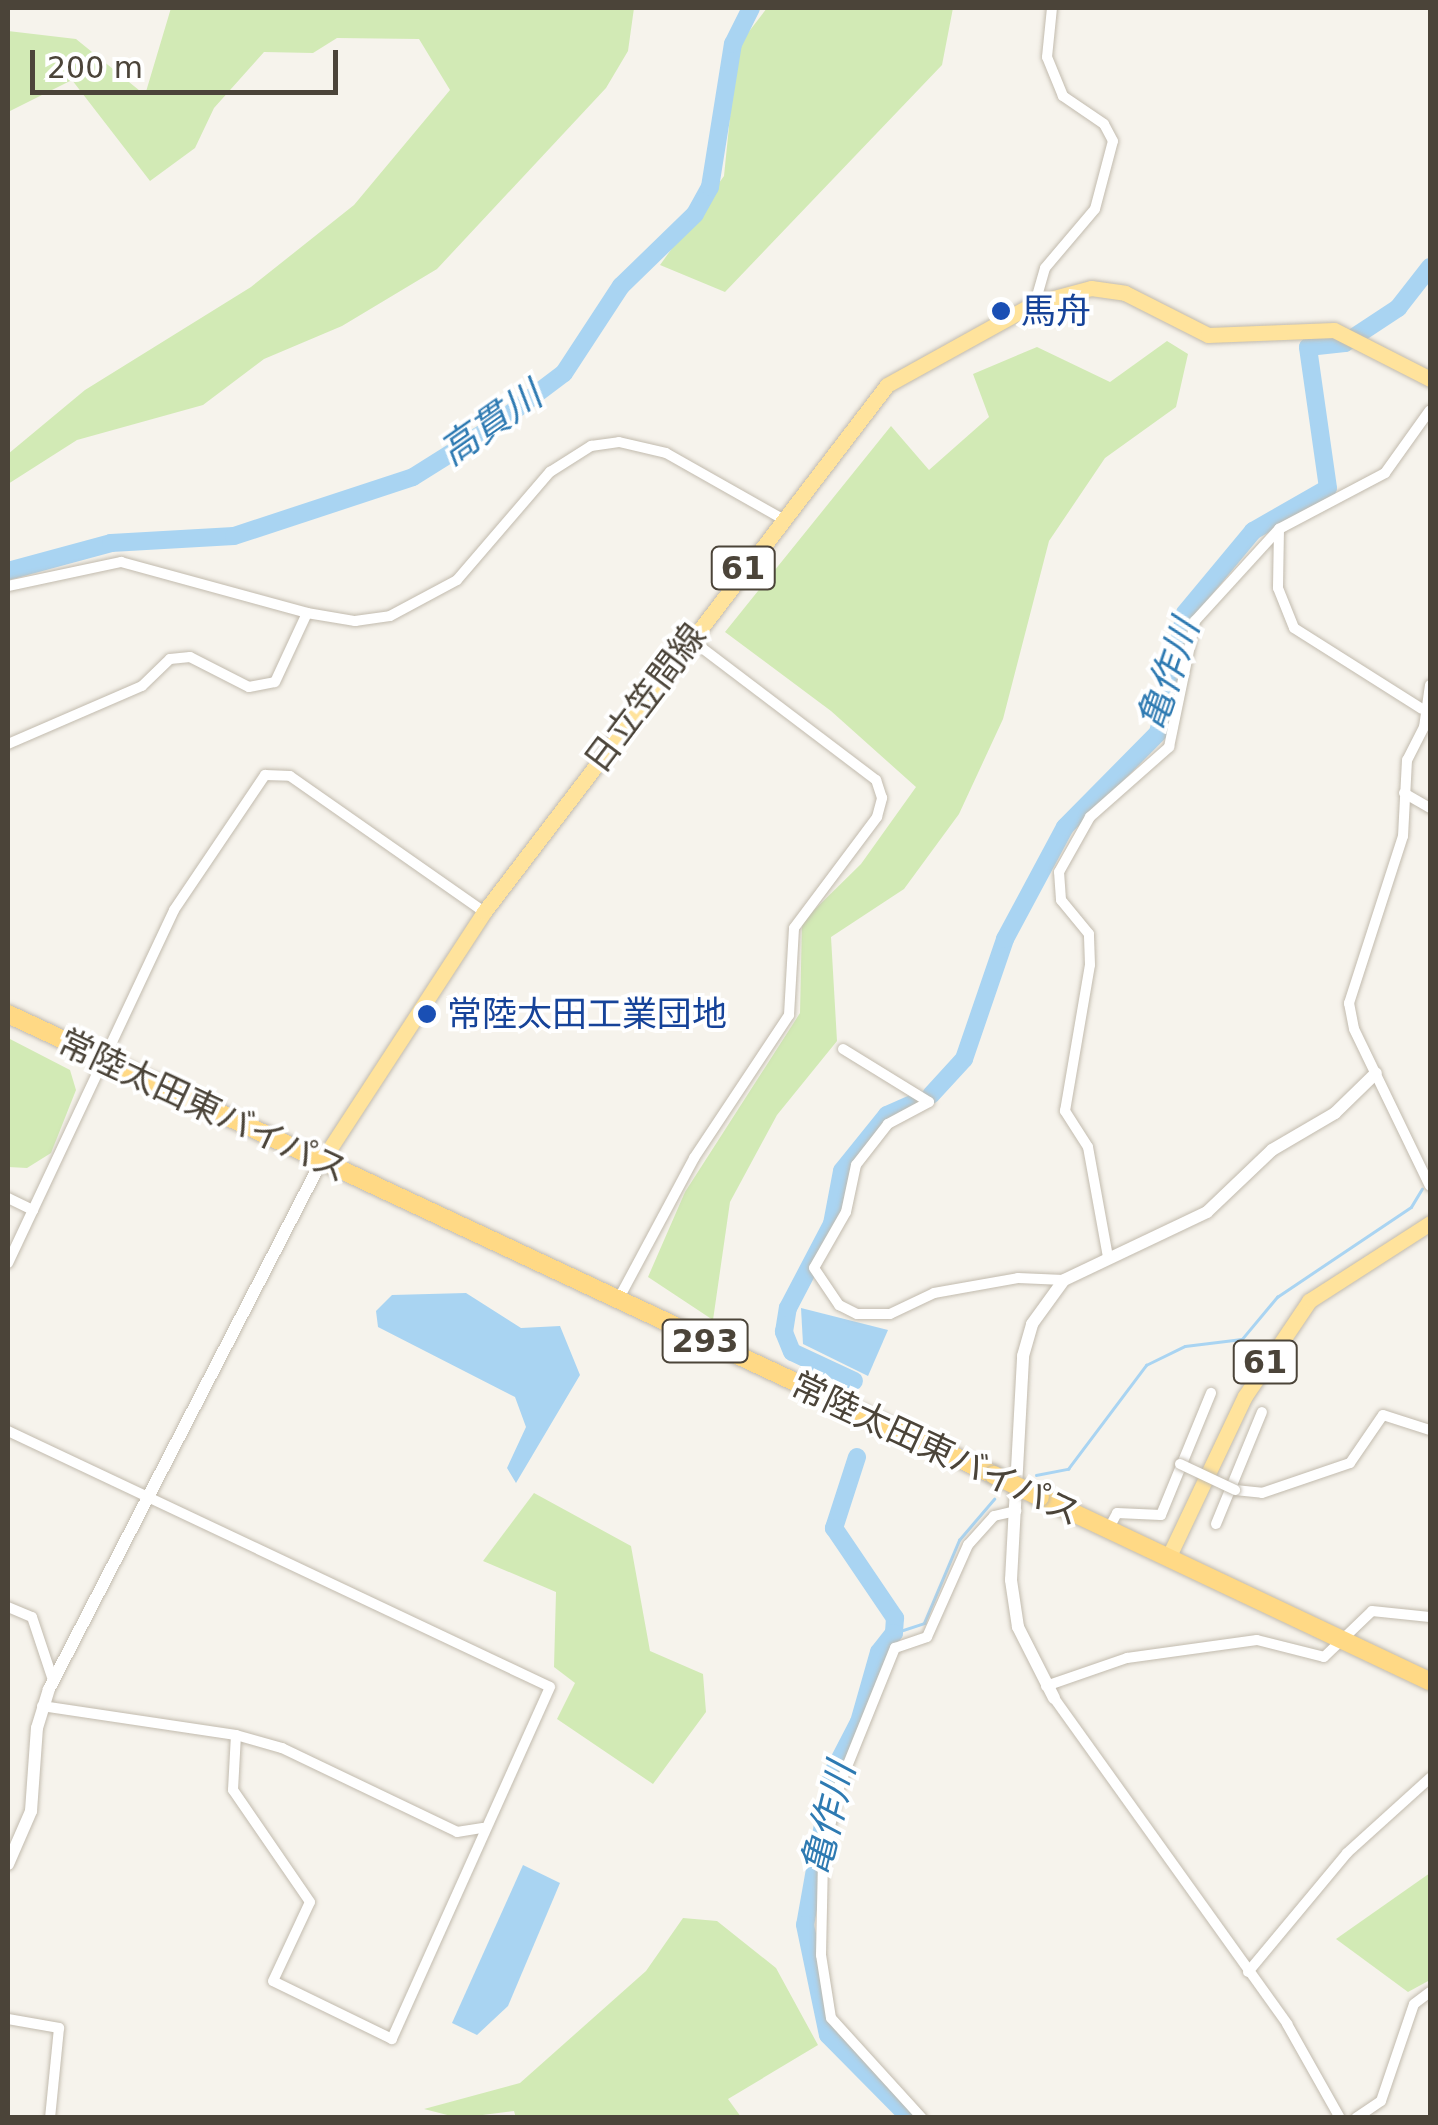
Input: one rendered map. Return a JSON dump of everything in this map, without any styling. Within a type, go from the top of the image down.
[{"type":"highway","name":"常陸太田東バイパス","points":[[8,1014],[1430,1680]]},
{"type":"main road","name":"日立笠間線","points":[[322,1162],[484,912],[689,638],[887,385],[1035,304],[1076,289],[1109,289],[1208,335],[1306,328],[1352,336],[1430,379]]},
{"type":"main road","name":"61","points":[[1168,1558],[1245,1396],[1287,1330],[1350,1270],[1430,1223]]},
{"type":"street","points":[[1035,304],[1045,268],[1096,209],[1113,141],[1104,124],[1063,96],[1047,58],[1052,8]]},
{"type":"street","points":[[1108,1258],[1088,1147],[1065,1110],[1090,966],[1089,934],[1060,900],[1058,872],[1090,817],[1170,747],[1195,621],[1279,529],[1385,473],[1430,410]]},
{"type":"street","points":[[8,586],[121,562],[306,613],[356,621],[429,601],[492,543],[550,472],[592,446],[619,442],[666,452],[781,518]]},
{"type":"street","points":[[1279,529],[1278,588],[1294,628],[1422,708]]},
{"type":"street","points":[[8,744],[142,686],[170,659],[190,657],[249,686],[275,682],[306,613]]},
{"type":"street","points":[[618,1301],[694,1158],[789,1015],[794,928],[882,798],[876,780],[689,638]]},
{"type":"street","points":[[1430,686],[1404,794],[1403,836],[1349,1002],[1376,1073],[1430,1186]]},
{"type":"street","points":[[8,1263],[174,910],[265,775],[290,776],[484,912]]},
{"type":"street","points":[[1404,794],[1430,808]]},
{"type":"street","points":[[843,1049],[929,1104],[888,1124],[856,1165],[846,1212],[814,1268],[839,1305],[856,1314],[897,1314],[934,1293],[1018,1278],[1064,1280],[1207,1212],[1272,1150],[1335,1113],[1376,1073]]},
{"type":"street","points":[[8,1864],[31,1811],[42,1706],[53,1680],[322,1162]]},
{"type":"street","points":[[8,1198],[33,1210]]},
{"type":"street","points":[[1064,1280],[1026,1339],[1013,1606],[1050,1692],[1248,1972],[1340,2118]]},
{"type":"street","points":[[1108,1530],[1117,1512],[1162,1515],[1211,1393]]},
{"type":"street","points":[[1216,1524],[1234,1490],[1262,1412]]},
{"type":"street","points":[[1180,1464],[1234,1490],[1262,1493],[1350,1463],[1382,1415],[1430,1430]]},
{"type":"street","points":[[8,1431],[550,1687],[483,1828],[392,2039],[273,1982],[310,1902],[233,1790],[236,1735]]},
{"type":"street","points":[[922,2118],[831,2018],[822,1954],[823,1856],[840,1784],[895,1648],[927,1637],[968,1545],[994,1516],[1016,1511]]},
{"type":"street","points":[[8,1607],[32,1617],[53,1680]]},
{"type":"street","points":[[1050,1692],[1152,1653],[1277,1640],[1324,1657],[1372,1611],[1430,1617]]},
{"type":"street","points":[[42,1706],[236,1735],[282,1748],[457,1832],[483,1828]]},
{"type":"street","points":[[1248,1972],[1347,1853],[1430,1778]]},
{"type":"street","points":[[1356,2118],[1381,2101],[1414,2004],[1430,1992]]},
{"type":"street","points":[[8,2019],[58,2028],[50,2118]]},
{"type":"green space","points":[[171,8],[634,8],[628,51],[606,88],[437,269],[342,326],[264,359],[203,405],[77,440],[8,484],[8,454],[85,390],[251,287],[354,205],[450,90],[419,39],[337,38],[313,53],[264,52],[214,108],[195,148],[150,181],[72,80],[8,112],[8,31],[76,39],[145,95]]},
{"type":"green space","points":[[767,8],[953,8],[942,65],[725,292],[660,265],[724,176],[737,47]]},
{"type":"green space","points":[[1167,341],[1188,354],[1176,407],[1105,458],[1049,541],[1003,719],[959,814],[904,889],[831,937],[837,1041],[777,1115],[730,1202],[713,1320],[648,1277],[685,1192],[800,1013],[802,922],[861,864],[916,787],[831,711],[725,632],[891,426],[929,470],[989,417],[973,374],[1037,347],[1110,382]]},
{"type":"green space","points":[[8,1038],[70,1070],[76,1090],[51,1153],[27,1168],[8,1167]]},
{"type":"green space","points":[[534,1493],[631,1546],[650,1651],[703,1674],[706,1712],[653,1784],[557,1719],[575,1683],[554,1667],[556,1592],[483,1561]]},
{"type":"green space","points":[[1430,1873],[1430,1980],[1408,1992],[1336,1939]]},
{"type":"green space","points":[[683,1918],[717,1921],[776,1968],[818,2045],[728,2099],[741,2117],[516,2118],[514,2111],[459,2118],[424,2109],[520,2083],[646,1971]]},
{"type":"water","points":[[466,1293],[521,1328],[560,1326],[580,1375],[516,1483],[507,1468],[526,1427],[515,1397],[378,1327],[376,1311],[392,1295]]},
{"type":"water","points":[[801,1308],[888,1330],[868,1376],[803,1344]]},
{"type":"water","points":[[523,1865],[560,1883],[508,2006],[477,2035],[452,2023]]},
{"type":"waterway","name":"高貫川","points":[[8,571],[111,543],[234,536],[413,477],[491,428],[564,373],[621,286],[695,214],[710,187],[733,44],[751,8]]},
{"type":"waterway","name":"亀作川","points":[[931,1095],[964,1059],[1005,939],[1065,827],[1158,733],[1185,613],[1253,531],[1328,488],[1308,347],[1345,343],[1398,308],[1430,267]]},
{"type":"waterway","name":"亀作川","points":[[854,1381],[792,1352],[784,1332],[788,1308],[832,1224],[842,1171],[887,1115],[920,1100]]},
{"type":"waterway","points":[[1036,1475],[1068,1469],[1146,1365],[1185,1346],[1242,1339],[1277,1297],[1411,1207],[1422,1189]]},
{"type":"waterway","name":"亀作川","points":[[857,1457],[834,1528],[895,1618],[894,1633],[879,1652],[859,1722],[832,1774],[805,1925],[828,2035],[910,2118]]},
{"type":"waterway","points":[[894,1633],[924,1623],[959,1540],[994,1499]]},
{"type":"place","name":"馬舟","points":[[1001,311]]},
{"type":"place","name":"常陸太田工業団地","points":[[427,1014]]}]
